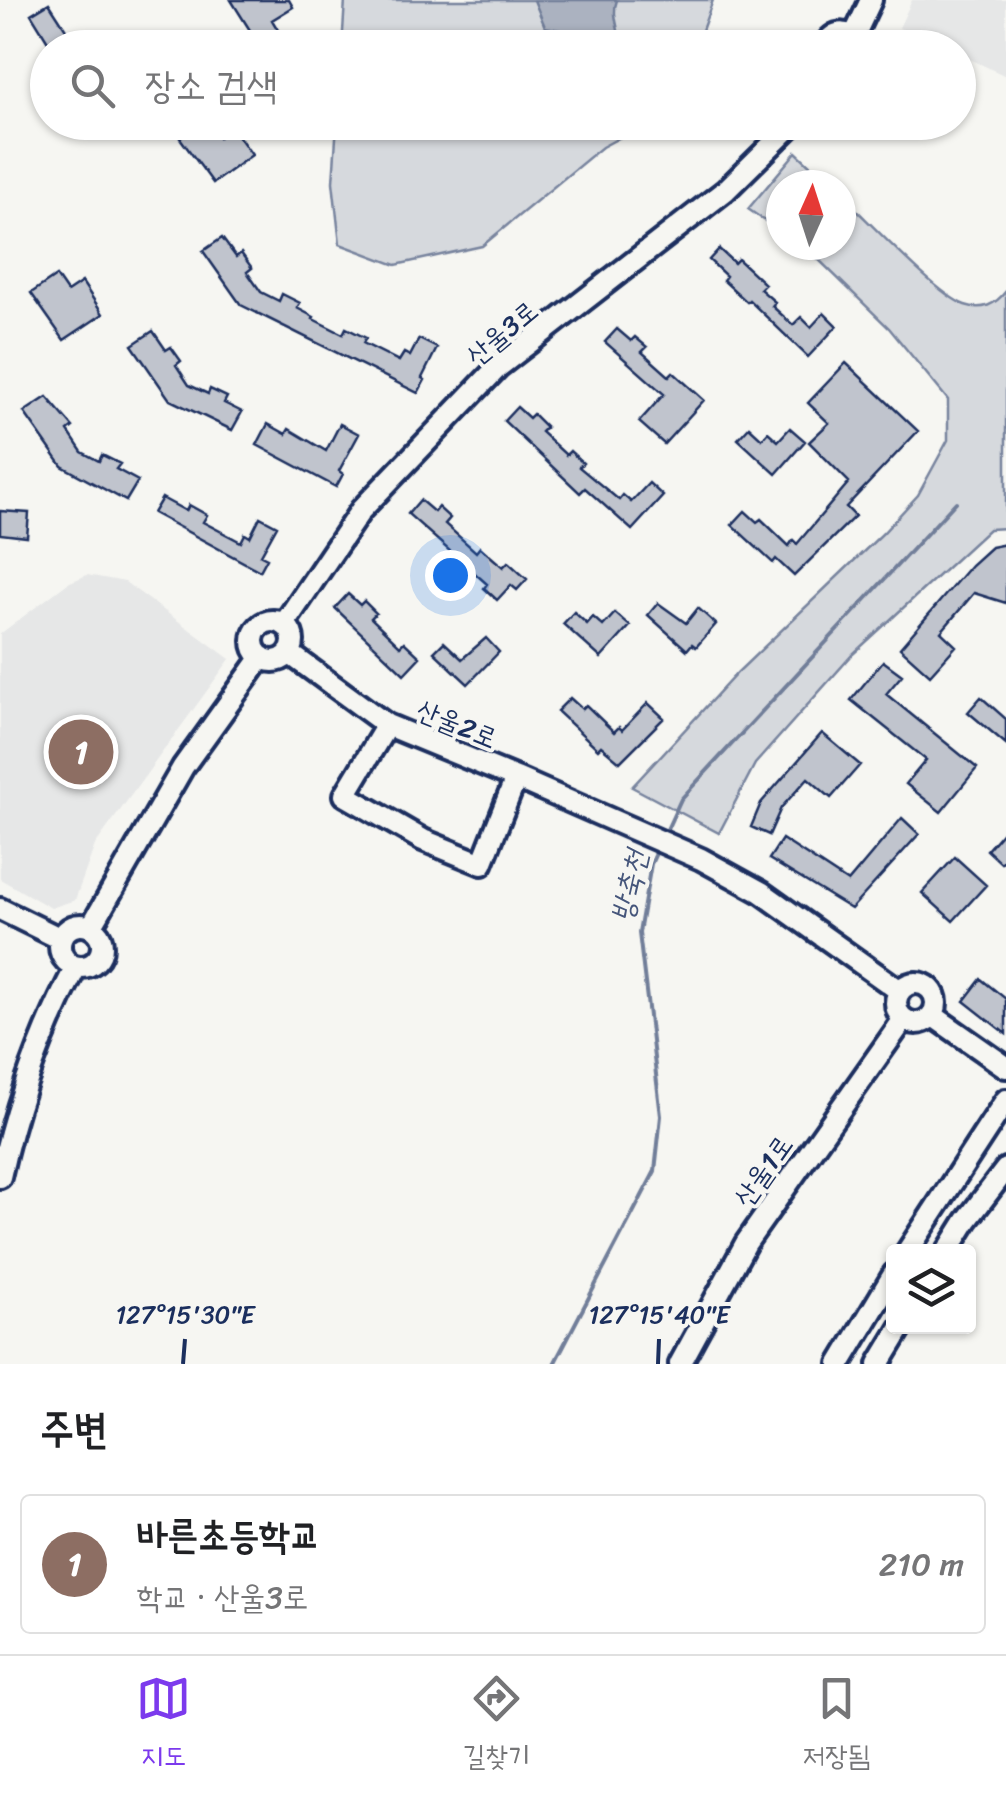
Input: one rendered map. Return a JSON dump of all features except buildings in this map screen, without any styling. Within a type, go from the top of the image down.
[{"type":"street","points":[[862,30],[871,0]]},
{"type":"street","name":"산울3로","points":[[284,624],[361,510],[498,367],[726,190],[777,140]]},
{"type":"street","points":[[266,622],[284,624],[293,640],[289,653],[278,660],[262,656],[253,643],[256,630],[266,622]]},
{"type":"street","name":"산울2로","points":[[289,653],[386,725],[701,859],[761,892],[900,991]]},
{"type":"street","points":[[91,927],[184,767],[262,656]]},
{"type":"street","points":[[386,725],[346,795],[423,840],[482,864],[516,778]]},
{"type":"street","points":[[0,909],[61,939]]},
{"type":"street","points":[[74,926],[91,927],[103,942],[101,956],[91,966],[76,967],[62,955],[61,939],[74,926]]},
{"type":"street","points":[[0,1177],[49,1018],[76,967]]},
{"type":"street","points":[[916,983],[928,987],[935,998],[932,1015],[920,1022],[904,1019],[896,1004],[900,991],[916,983]]},
{"type":"street","points":[[932,1015],[1006,1067]]},
{"type":"street","name":"산울1로","points":[[680,1364],[746,1243],[904,1019]]},
{"type":"street","points":[[912,1244],[1006,1100]]},
{"type":"street","points":[[952,1244],[1006,1170]]},
{"type":"street","points":[[840,1364],[886,1287]]},
{"type":"street","points":[[879,1364],[897,1334]]},
{"type":"shaded area","points":[[345,0],[713,0],[702,30],[343,30]]},
{"type":"shaded area","points":[[534,0],[617,0],[618,30],[545,27]]},
{"type":"shaded area","points":[[912,0],[1006,0],[1006,76],[976,62],[976,30],[899,28]]},
{"type":"shaded area","points":[[336,140],[615,140],[482,246],[396,265],[340,244],[333,182]]},
{"type":"shaded area","points":[[796,152],[815,170],[781,170]]},
{"type":"shaded area","points":[[766,188],[766,222],[748,209]]},
{"type":"shaded area","points":[[856,210],[920,272],[965,305],[983,307],[1006,291],[1006,528],[989,529],[853,654],[755,764],[719,833],[632,787],[738,672],[918,495],[948,440],[948,400],[889,328],[819,260],[856,260]]},
{"type":"shaded area","points":[[87,575],[125,582],[230,659],[95,845],[75,900],[51,908],[0,879],[0,634],[68,583]]},
{"type":"waterway","name":"방축천","points":[[664,836],[681,799],[956,502]]},
{"type":"waterway","name":"방축천","points":[[554,1364],[655,1171],[661,1116],[639,933],[651,864],[658,849]]},
{"type":"place","name":"바른초등학교","points":[[81,752]]}]
